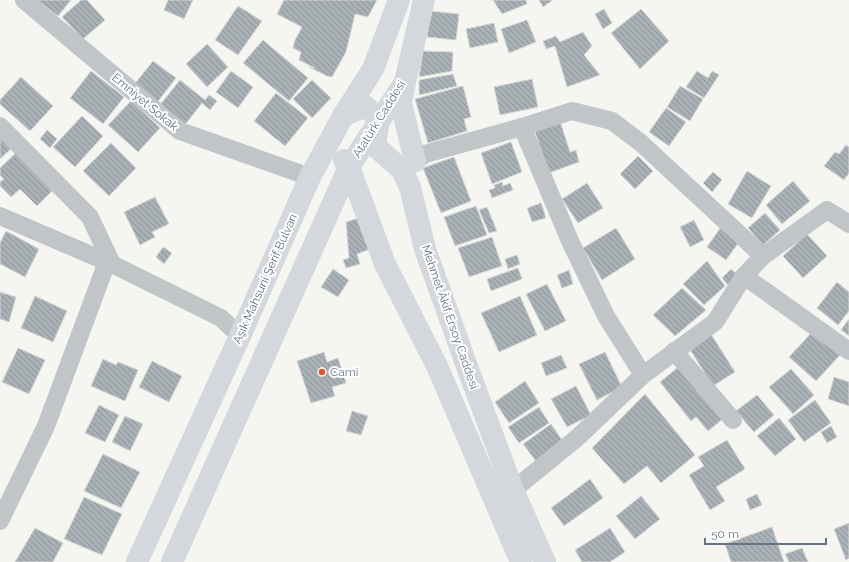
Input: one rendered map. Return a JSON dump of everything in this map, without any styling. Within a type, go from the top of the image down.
[{"type":"main road","name":"Aşık Mahsuni Şerif Bulvarı","points":[[137,562],[240,336],[310,177],[342,116],[373,69],[399,0]]},
{"type":"main road","name":"Atatürk Caddesi","points":[[349,166],[405,82],[424,0]]},
{"type":"main road","points":[[405,82],[402,102],[409,166]]},
{"type":"main road","points":[[342,116],[365,106],[379,119]]},
{"type":"main road","name":"Mehmet Âkif Ersoy Caddesi","points":[[379,119],[375,146],[409,166],[410,187],[425,249],[513,490],[545,562]]},
{"type":"main road","points":[[329,141],[349,166],[385,264],[437,366],[521,562]]},
{"type":"main road","points":[[172,562],[349,166]]},
{"type":"street","name":"Emniyet Sokak","points":[[24,0],[180,132],[310,177]]},
{"type":"street","points":[[409,166],[425,154],[522,127],[572,111],[612,121],[641,143],[763,256]]},
{"type":"street","points":[[0,126],[90,217],[110,263],[46,426],[0,522]]},
{"type":"street","points":[[522,127],[570,241],[603,309],[642,375]]},
{"type":"street","points":[[499,511],[513,490],[577,438],[642,375],[715,322],[744,276],[763,256],[827,210],[849,224]]},
{"type":"street","points":[[0,216],[110,263],[221,318],[240,336]]},
{"type":"street","points":[[744,276],[849,351]]},
{"type":"street","points":[[674,351],[733,420]]},
{"type":"building","points":[[37,0],[71,0],[58,16]]},
{"type":"building","points":[[81,0],[87,0],[105,20],[83,39],[62,17]]},
{"type":"building","points":[[168,0],[193,0],[184,19],[164,10]]},
{"type":"building","points":[[284,0],[377,0],[368,17],[355,14],[346,52],[332,77],[309,67],[315,68],[299,60],[301,52],[293,48],[295,40],[302,27],[277,14]]},
{"type":"building","points":[[493,0],[526,0],[527,4],[502,14]]},
{"type":"building","points":[[539,0],[553,0],[543,7]]},
{"type":"building","points":[[238,6],[262,21],[238,55],[215,40]]},
{"type":"building","points":[[604,9],[612,23],[603,29],[595,14]]},
{"type":"building","points":[[641,9],[669,41],[640,69],[611,33]]},
{"type":"building","points":[[430,11],[459,14],[456,40],[427,37]]},
{"type":"building","points":[[527,20],[536,42],[509,53],[501,29]]},
{"type":"building","points":[[494,23],[498,42],[470,48],[466,29]]},
{"type":"building","points":[[583,32],[592,46],[584,55],[600,75],[567,87],[555,46],[546,49],[543,41],[556,36],[560,42]]},
{"type":"building","points":[[263,40],[308,78],[289,101],[243,63]]},
{"type":"building","points":[[207,44],[228,67],[207,87],[186,64]]},
{"type":"building","points":[[423,51],[453,52],[452,71],[419,77]]},
{"type":"building","points":[[153,61],[176,78],[156,104],[133,86]]},
{"type":"building","points":[[91,71],[124,97],[103,124],[70,98]]},
{"type":"building","points":[[231,71],[253,87],[238,108],[216,92]]},
{"type":"building","points":[[697,71],[708,78],[712,71],[719,75],[704,98],[686,87]]},
{"type":"building","points":[[453,74],[457,86],[419,95],[419,80]]},
{"type":"building","points":[[21,77],[53,106],[30,131],[0,104],[0,100]]},
{"type":"building","points":[[532,79],[538,107],[500,115],[494,87]]},
{"type":"building","points":[[180,80],[205,100],[209,95],[217,101],[210,110],[202,103],[184,126],[159,106]]},
{"type":"building","points":[[312,80],[331,98],[312,118],[293,99]]},
{"type":"building","points":[[463,86],[471,117],[464,119],[467,131],[428,143],[415,99]]},
{"type":"building","points":[[680,86],[703,99],[690,121],[667,107]]},
{"type":"building","points":[[276,93],[308,118],[285,146],[254,121]]},
{"type":"building","points":[[131,101],[160,128],[138,152],[108,125]]},
{"type":"building","points":[[666,108],[686,122],[669,146],[649,132]]},
{"type":"building","points":[[82,116],[103,136],[75,167],[53,147]]},
{"type":"building","points":[[560,121],[570,152],[576,150],[579,162],[549,173],[534,129]]},
{"type":"building","points":[[47,130],[57,139],[50,148],[40,139]]},
{"type":"building","points":[[0,132],[14,146],[0,159]]},
{"type":"building","points":[[511,142],[522,172],[492,184],[481,153]]},
{"type":"building","points":[[111,143],[136,168],[109,196],[83,171]]},
{"type":"building","points":[[846,145],[849,147],[849,173],[844,180],[824,166],[835,152],[839,154]]},
{"type":"building","points":[[20,149],[56,187],[37,206],[20,189],[11,197],[0,186],[0,182],[4,179],[0,175],[0,168]]},
{"type":"building","points":[[638,156],[653,171],[635,189],[620,174]]},
{"type":"building","points":[[454,157],[471,201],[441,213],[423,168]]},
{"type":"building","points":[[747,171],[771,186],[752,218],[728,204]]},
{"type":"building","points":[[713,172],[722,180],[712,192],[703,183]]},
{"type":"building","points":[[793,181],[810,201],[782,224],[766,205]]},
{"type":"building","points":[[502,182],[503,186],[510,183],[513,190],[492,198],[489,190],[495,188],[494,185]]},
{"type":"building","points":[[587,183],[603,208],[578,223],[562,199]]},
{"type":"building","points":[[155,197],[169,224],[152,232],[155,237],[140,245],[124,212]]},
{"type":"building","points":[[541,203],[546,218],[532,222],[527,208]]},
{"type":"building","points":[[476,206],[487,235],[455,246],[444,217]]},
{"type":"building","points":[[487,207],[497,231],[489,233],[479,210]]},
{"type":"building","points":[[765,213],[780,230],[763,245],[748,228]]},
{"type":"building","points":[[365,216],[373,248],[357,254],[360,264],[346,268],[343,260],[349,258],[346,222]]},
{"type":"building","points":[[694,220],[704,240],[690,247],[680,227]]},
{"type":"building","points":[[723,224],[742,238],[726,260],[707,247]]},
{"type":"building","points":[[616,228],[635,259],[602,280],[583,248]]},
{"type":"building","points":[[6,231],[39,249],[25,277],[0,264],[0,243]]},
{"type":"building","points":[[807,234],[827,256],[803,278],[783,256]]},
{"type":"building","points":[[492,237],[502,266],[469,277],[458,248]]},
{"type":"building","points":[[163,247],[172,253],[164,264],[156,257]]},
{"type":"building","points":[[517,255],[520,264],[508,269],[505,259]]},
{"type":"building","points":[[707,261],[725,286],[704,305],[683,284]]},
{"type":"building","points":[[518,268],[522,279],[491,291],[487,279]]},
{"type":"building","points":[[333,269],[349,280],[338,297],[321,287]]},
{"type":"building","points":[[731,269],[739,276],[729,286],[722,278]]},
{"type":"building","points":[[569,270],[573,284],[562,288],[557,275]]},
{"type":"building","points":[[837,282],[849,292],[849,311],[838,325],[817,308]]},
{"type":"building","points":[[547,284],[566,321],[545,331],[526,294]]},
{"type":"building","points":[[682,288],[706,310],[675,336],[653,315]]},
{"type":"building","points":[[0,292],[16,297],[9,322],[0,319]]},
{"type":"building","points":[[35,296],[67,311],[53,342],[21,328]]},
{"type":"building","points":[[520,296],[537,335],[499,352],[481,313]]},
{"type":"building","points":[[849,320],[849,336],[841,330]]},
{"type":"building","points":[[813,331],[840,355],[816,381],[789,357]]},
{"type":"building","points":[[711,334],[735,372],[713,386],[689,348]]},
{"type":"building","points":[[18,348],[45,360],[29,394],[2,382]]},
{"type":"building","name":"Cami","points":[[324,352],[327,362],[338,358],[346,383],[332,387],[335,396],[311,403],[297,361]]},
{"type":"building","points":[[605,352],[622,387],[597,400],[579,364]]},
{"type":"building","points":[[561,355],[567,368],[546,376],[541,363]]},
{"type":"building","points":[[103,359],[116,365],[118,362],[138,370],[125,401],[91,386]]},
{"type":"building","points":[[152,361],[182,376],[169,402],[139,387]]},
{"type":"building","points":[[682,364],[725,417],[708,431],[696,417],[691,421],[660,382]]},
{"type":"building","points":[[791,369],[814,395],[793,414],[769,387]]},
{"type":"building","points":[[834,377],[849,382],[849,406],[828,399]]},
{"type":"building","points":[[525,381],[539,403],[509,423],[495,402]]},
{"type":"building","points":[[576,386],[591,415],[567,427],[551,399]]},
{"type":"building","points":[[645,394],[695,455],[661,483],[647,466],[624,484],[592,448]]},
{"type":"building","points":[[757,395],[774,415],[754,432],[736,411]]},
{"type":"building","points":[[815,400],[831,423],[804,442],[788,420]]},
{"type":"building","points":[[99,405],[119,415],[105,442],[85,433]]},
{"type":"building","points":[[539,407],[549,423],[519,443],[508,427]]},
{"type":"building","points":[[352,411],[368,416],[361,435],[346,431]]},
{"type":"building","points":[[125,416],[143,424],[130,451],[112,442]]},
{"type":"building","points":[[779,418],[796,439],[775,456],[757,436]]},
{"type":"building","points":[[551,424],[564,443],[536,461],[523,444]]},
{"type":"building","points":[[831,426],[837,437],[827,443],[821,432]]},
{"type":"building","points":[[727,440],[745,469],[716,487],[725,501],[710,510],[689,475],[704,466],[698,457]]},
{"type":"building","points":[[103,454],[140,472],[121,508],[84,491]]},
{"type":"building","points":[[590,479],[603,498],[564,526],[551,508]]},
{"type":"building","points":[[757,494],[762,505],[750,510],[746,499]]},
{"type":"building","points":[[641,496],[660,519],[635,539],[616,516]]},
{"type":"building","points":[[84,497],[122,514],[102,555],[64,539]]},
{"type":"building","points":[[849,523],[849,558],[846,560],[834,529]]},
{"type":"building","points":[[772,527],[784,562],[731,562],[725,544]]},
{"type":"building","points":[[35,528],[63,543],[53,562],[15,562]]},
{"type":"building","points":[[610,528],[625,552],[610,562],[582,562],[575,550]]},
{"type":"building","points":[[802,548],[808,562],[789,562],[785,554]]},
{"type":"place","name":"Cami","points":[[322,372]]}]
